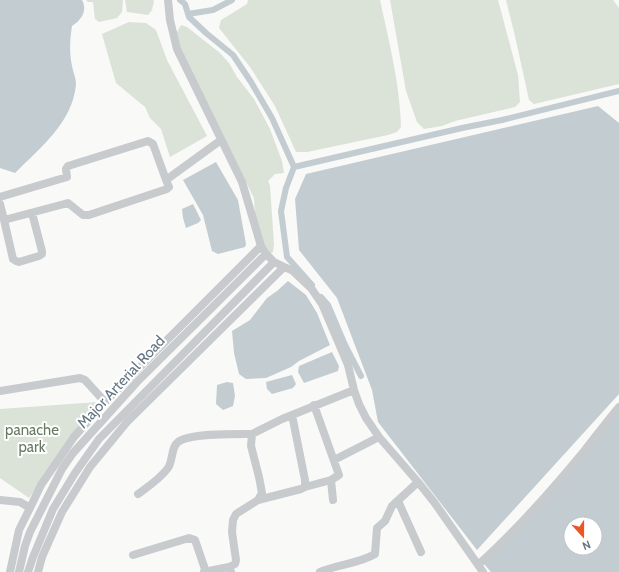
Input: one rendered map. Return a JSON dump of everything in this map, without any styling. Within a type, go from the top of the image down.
[{"type":"street","points":[[168,0],[170,20],[177,49],[242,182],[263,250],[274,262],[293,271],[306,283],[322,304],[348,365],[359,404],[379,437],[418,482],[479,564],[483,572]]},
{"type":"street","points":[[166,180],[221,140]]},
{"type":"street","points":[[0,197],[67,177],[66,169],[68,166],[148,141],[153,144],[169,187],[167,189],[89,215],[83,215],[68,203],[4,220]]},
{"type":"street","points":[[0,204],[16,262],[42,254],[32,213]]},
{"type":"street","points":[[10,572],[19,530],[41,485],[74,437],[105,402],[263,250]]},
{"type":"street","name":"Major Arterial Road","points":[[19,572],[30,532],[62,469],[73,454],[137,382],[263,250]]},
{"type":"street","name":"Major Arterial Road","points":[[28,572],[32,557],[53,509],[75,473],[99,439],[274,262]]},
{"type":"street","points":[[38,572],[42,557],[62,512],[90,467],[127,422],[284,267]]},
{"type":"street","points":[[0,391],[80,378],[86,380],[105,402]]},
{"type":"street","points":[[138,494],[157,480],[168,467],[175,445],[178,442],[194,437],[252,434],[292,415],[354,390]]},
{"type":"street","points":[[133,555],[192,538],[195,540],[205,572],[230,570],[235,564],[236,560],[232,532],[233,520],[236,514],[258,500],[331,480],[339,475],[314,406]]},
{"type":"street","points":[[479,564],[543,498],[585,450],[619,407]]},
{"type":"street","points":[[292,415],[305,480],[305,487]]},
{"type":"street","points":[[252,434],[251,446],[262,493],[258,500]]},
{"type":"street","points":[[334,460],[379,437]]},
{"type":"street","points":[[331,480],[333,500]]},
{"type":"street","points":[[320,572],[335,566],[355,562],[375,554],[377,528],[385,521],[391,507],[418,482]]},
{"type":"street","points":[[0,500],[20,502],[30,508]]},
{"type":"street","points":[[398,501],[421,552]]},
{"type":"green space","points":[[86,0],[123,0],[122,12],[117,18],[99,22],[95,19],[93,2],[88,2]]},
{"type":"green space","points":[[125,0],[154,1],[152,10],[148,15],[127,12]]},
{"type":"green space","points":[[248,0],[380,0],[394,63],[399,95],[401,127],[397,132],[307,152],[296,152],[275,106],[250,67],[219,28],[221,20],[247,4]]},
{"type":"green space","points":[[390,0],[498,0],[518,75],[520,102],[515,107],[455,121],[442,126],[424,129],[417,122],[406,91]]},
{"type":"green space","points":[[506,0],[613,0],[619,8],[619,84],[534,104],[529,100]]},
{"type":"green space","points":[[129,22],[146,23],[156,30],[167,60],[207,136],[170,157],[161,129],[150,118],[145,107],[116,83],[102,34]]},
{"type":"green space","points":[[181,25],[187,27],[220,53],[229,63],[237,77],[254,99],[270,129],[282,161],[284,173],[275,174],[268,181],[270,186],[274,244],[273,252],[270,254],[261,240],[255,214],[254,198],[177,44],[177,32]]},
{"type":"green space","name":"panache park","points":[[98,402],[29,498],[0,478],[0,409]]},
{"type":"shaded area","points":[[0,0],[82,0],[84,4],[83,15],[72,26],[70,41],[70,56],[76,80],[74,98],[69,110],[54,133],[15,173],[0,168]]},
{"type":"shaded area","points":[[598,106],[619,123],[619,394],[477,550],[378,422],[372,390],[337,298],[299,250],[295,199],[306,174]]},
{"type":"shaded area","points":[[216,162],[238,200],[246,244],[245,247],[218,254],[212,251],[203,215],[183,180]]},
{"type":"shaded area","points":[[193,204],[201,220],[198,223],[186,228],[182,209]]},
{"type":"shaded area","points":[[288,281],[306,295],[317,313],[330,345],[299,361],[291,367],[266,378],[246,379],[239,374],[234,353],[232,331],[250,320],[267,298]]},
{"type":"shaded area","points":[[332,352],[339,366],[338,371],[304,383],[298,372],[299,366]]},
{"type":"shaded area","points":[[292,375],[296,384],[293,388],[272,394],[267,389],[266,382]]},
{"type":"shaded area","points":[[227,382],[233,383],[235,396],[233,406],[223,410],[216,404],[217,385]]},
{"type":"shaded area","points":[[619,413],[619,572],[491,572],[484,564]]},
{"type":"waterway","points":[[180,0],[185,4],[189,17],[233,55],[272,118],[294,167],[502,120],[619,91]]},
{"type":"waterway","points":[[188,14],[213,10],[232,0]]},
{"type":"waterway","points":[[294,167],[286,188],[281,211],[287,257],[312,285]]},
{"type":"waterway","points":[[321,297],[328,305],[345,345],[361,376]]}]
